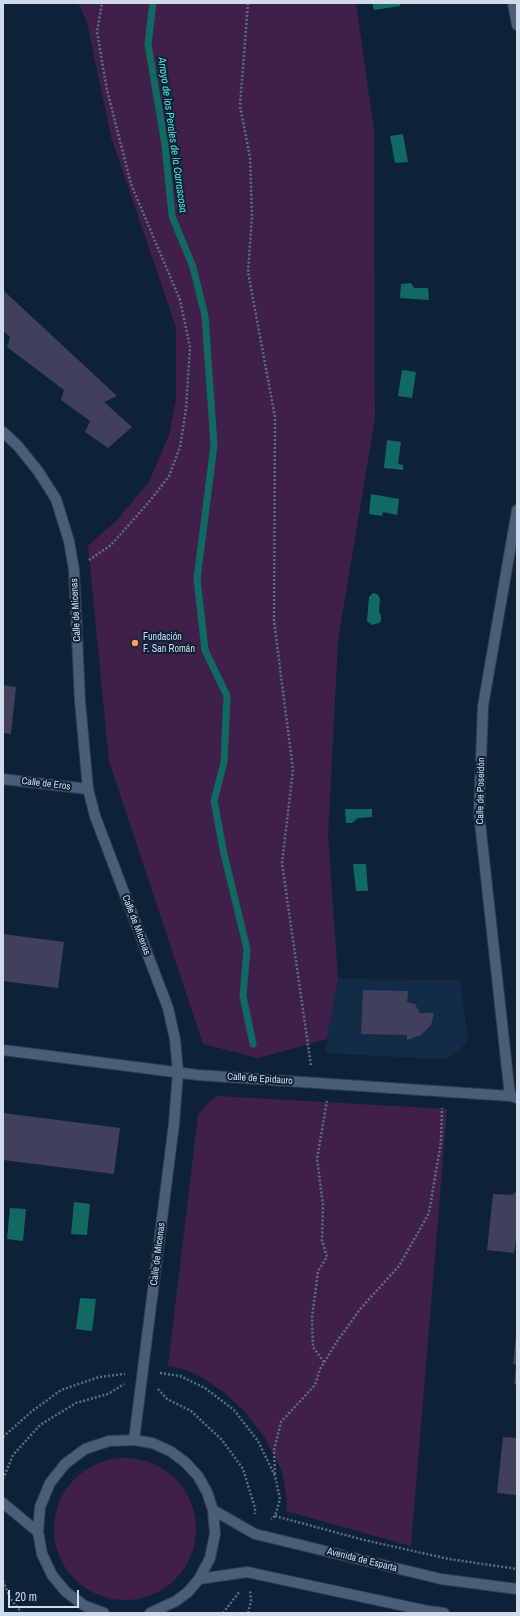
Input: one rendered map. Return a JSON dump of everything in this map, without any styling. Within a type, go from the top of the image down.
[{"type":"street","points":[[514,3],[517,25]]},
{"type":"street","name":"Calle de Micenas","points":[[3,432],[18,446],[38,471],[56,499],[69,541],[74,570],[80,701],[88,789],[95,816],[168,1008],[175,1039],[178,1072],[174,1124],[134,1440]]},
{"type":"street","name":"Calle de Poseidón","points":[[513,1097],[479,813],[483,706],[517,510]]},
{"type":"street","name":"Calle de Eros","points":[[3,779],[88,789]]},
{"type":"street","name":"Calle de Epidauro","points":[[3,1050],[198,1075],[513,1097]]},
{"type":"street","points":[[104,1613],[85,1609],[66,1592],[52,1575],[42,1554],[38,1532],[40,1507],[50,1483],[65,1464],[85,1449],[109,1441],[134,1440],[152,1443],[170,1451],[185,1462],[198,1476],[207,1492],[213,1510],[215,1534],[210,1558],[199,1579],[188,1592],[176,1601],[150,1613]]},
{"type":"street","points":[[3,1503],[38,1532]]},
{"type":"street","name":"Avenida de Esparta","points":[[213,1510],[255,1534],[441,1579],[517,1589]]},
{"type":"street","points":[[199,1579],[247,1572],[428,1611],[444,1613]]},
{"type":"path","points":[[74,570],[111,545],[149,502],[168,476],[180,447],[186,409],[190,347],[180,300],[131,184],[107,90],[97,32],[102,3]]},
{"type":"path","points":[[248,3],[240,106],[250,157],[252,216],[248,272],[275,417],[274,621],[293,770],[282,863],[313,1083]]},
{"type":"path","points":[[324,1362],[313,1347],[312,1318],[318,1271],[327,1257],[322,1240],[323,1205],[317,1158],[329,1084]]},
{"type":"path","points":[[275,1476],[274,1450],[281,1422],[315,1385],[324,1362],[361,1308],[399,1266],[429,1213],[441,1142],[442,1092]]},
{"type":"path","points":[[3,1479],[13,1455],[40,1425],[76,1403],[108,1394],[143,1372],[167,1399],[191,1411],[222,1440],[243,1468],[255,1508],[255,1534]]},
{"type":"path","points":[[275,1516],[364,1540],[449,1559],[517,1569]]},
{"type":"path","points":[[223,1613],[240,1591],[247,1572]]},
{"type":"path","points":[[3,1581],[10,1598],[22,1613]]},
{"type":"shaded area","points":[[78,3],[356,3],[374,131],[375,419],[338,640],[328,836],[338,979],[327,1039],[258,1058],[203,1044],[109,761],[88,546],[117,520],[149,482],[169,435],[176,400],[176,327],[111,137],[87,22]]},
{"type":"shaded area","points":[[372,3],[400,3],[400,6],[374,10]]},
{"type":"shaded area","points":[[403,134],[408,162],[395,163],[390,136]]},
{"type":"shaded area","points":[[411,283],[414,288],[428,288],[429,300],[400,298],[401,284]]},
{"type":"shaded area","points":[[402,370],[416,372],[412,398],[398,396]]},
{"type":"shaded area","points":[[387,440],[401,442],[398,464],[403,465],[403,470],[384,468]]},
{"type":"shaded area","points":[[371,494],[399,499],[397,515],[383,512],[382,516],[369,514]]},
{"type":"shaded area","points":[[373,593],[377,594],[380,598],[379,611],[381,621],[372,625],[367,621],[369,597]]},
{"type":"shaded area","points":[[345,809],[372,809],[372,817],[358,818],[352,823],[346,823]]},
{"type":"shaded area","points":[[353,864],[366,864],[368,891],[356,891]]},
{"type":"shaded area","points":[[338,979],[460,980],[468,1039],[460,1050],[448,1058],[436,1059],[325,1053]]},
{"type":"shaded area","points":[[217,1096],[447,1109],[411,1546],[286,1511],[287,1498],[282,1471],[265,1438],[246,1413],[225,1393],[198,1375],[183,1369],[168,1366],[198,1115],[206,1105]]},
{"type":"shaded area","points":[[74,1202],[90,1204],[87,1235],[71,1234]]},
{"type":"shaded area","points":[[10,1208],[26,1209],[23,1241],[7,1239]]},
{"type":"shaded area","points":[[80,1298],[96,1299],[92,1331],[76,1329]]},
{"type":"shaded area","points":[[118,1458],[132,1458],[146,1461],[158,1466],[170,1474],[180,1484],[188,1496],[193,1508],[196,1529],[195,1543],[188,1562],[180,1574],[170,1584],[158,1592],[146,1597],[132,1600],[118,1600],[104,1597],[92,1592],[80,1584],[70,1574],[62,1562],[57,1550],[54,1536],[54,1522],[57,1508],[62,1496],[70,1484],[80,1474],[92,1466],[104,1461]]},
{"type":"building","points":[[3,290],[117,396],[104,402],[132,427],[108,448],[85,432],[90,421],[61,400],[64,390],[7,347],[10,337],[3,331]]},
{"type":"building","points":[[3,685],[16,687],[11,734],[3,733]]},
{"type":"building","points":[[3,934],[64,942],[58,988],[3,981]]},
{"type":"building","points":[[363,990],[408,991],[407,1002],[415,1004],[420,1013],[434,1013],[431,1025],[421,1035],[407,1040],[407,1035],[361,1034]]},
{"type":"building","points":[[3,1113],[120,1128],[114,1174],[3,1160]]},
{"type":"building","points":[[513,1193],[517,1193],[517,1233],[514,1253],[487,1250],[493,1194],[513,1195]]},
{"type":"building","points":[[516,1335],[517,1385],[514,1384],[516,1365],[513,1364]]},
{"type":"building","points":[[503,1437],[517,1438],[517,1495],[497,1493]]},
{"type":"waterway","name":"Arroyo de los Perales de la Carrascosa","points":[[153,3],[148,44],[165,145],[172,216],[193,267],[205,316],[214,445],[197,579],[205,650],[227,696],[224,762],[214,801],[224,854],[247,949],[243,996],[253,1044]]},
{"type":"place","name":"Fundación F. San Román","points":[[135,643]]}]
